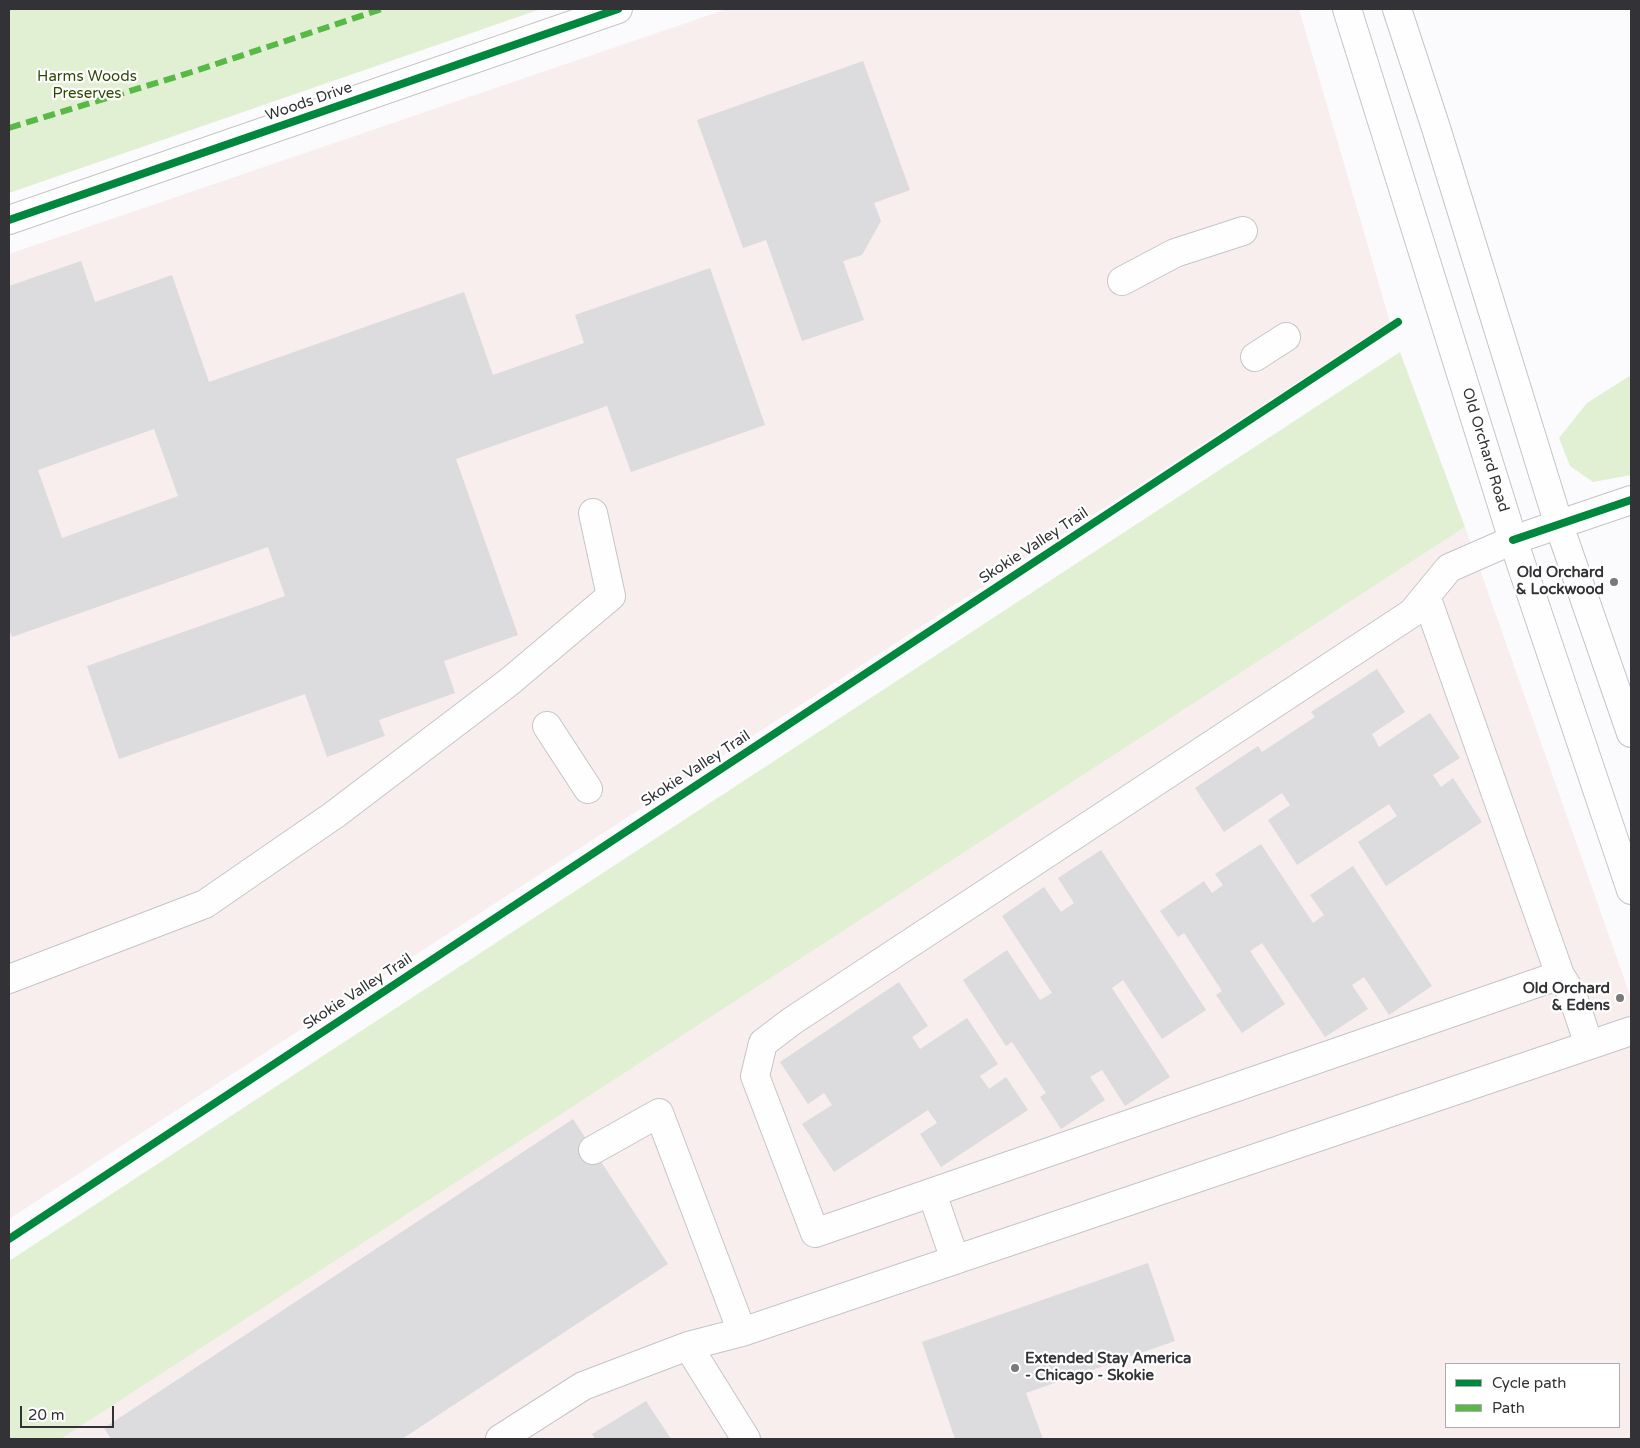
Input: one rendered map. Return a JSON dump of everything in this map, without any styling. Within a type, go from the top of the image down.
[{"type":"main road","name":"Woods Drive","points":[[9,220],[618,9]]},
{"type":"main road","name":"Old Orchard Road","points":[[1347,9],[1513,540],[1631,890]]},
{"type":"main road","points":[[1397,9],[1559,524],[1631,733]]},
{"type":"main road","points":[[1122,281],[1175,253],[1243,231]]},
{"type":"main road","points":[[1256,357],[1286,337]]},
{"type":"main road","points":[[1560,975],[815,1233],[755,1076],[763,1043],[792,1021],[1412,613],[1449,568],[1513,540],[1631,500]]},
{"type":"main road","points":[[9,979],[205,904],[334,815],[509,682],[611,596],[593,513]]},
{"type":"main road","points":[[1426,596],[1560,975],[1572,994],[1589,1045]]},
{"type":"main road","points":[[547,726],[588,789]]},
{"type":"main road","points":[[500,1439],[584,1386],[688,1346],[742,1332],[1631,1031]]},
{"type":"main road","points":[[593,1150],[659,1113],[742,1332]]},
{"type":"main road","points":[[932,1193],[955,1260]]},
{"type":"main road","points":[[688,1346],[746,1439]]},
{"type":"shaded area","points":[[727,9],[1299,9],[1390,322],[9,1219],[9,254]]},
{"type":"shaded area","points":[[1465,527],[1631,998],[1631,1439],[61,1439]]},
{"type":"green space","name":"Harms Woods Preserves","points":[[9,9],[541,9],[9,193]]},
{"type":"green space","points":[[1400,352],[1465,527],[61,1439],[9,1439],[9,1261]]},
{"type":"green space","points":[[1631,375],[1631,475],[1593,482],[1570,466],[1559,438],[1587,403]]},
{"type":"building","points":[[863,61],[910,190],[874,203],[881,221],[862,255],[843,261],[864,320],[802,341],[766,240],[743,248],[697,120]]},
{"type":"building","points":[[81,261],[95,302],[172,275],[209,382],[464,292],[493,375],[584,343],[575,315],[710,268],[765,425],[631,472],[607,406],[456,459],[518,635],[444,661],[455,693],[379,720],[385,736],[327,757],[305,694],[119,759],[87,666],[285,596],[268,547],[12,637],[9,629],[9,286]],"holes":[[[154,429],[178,496],[62,538],[38,470]]]},
{"type":"building","points":[[1377,669],[1405,712],[1372,734],[1379,747],[1430,713],[1460,758],[1433,775],[1441,787],[1453,778],[1482,822],[1386,886],[1358,842],[1397,816],[1389,804],[1297,865],[1268,820],[1290,805],[1282,793],[1224,832],[1195,788],[1258,746],[1262,752],[1315,717],[1311,712]]},
{"type":"building","points":[[1261,844],[1313,923],[1324,915],[1310,895],[1353,866],[1432,986],[1389,1015],[1364,977],[1352,985],[1368,1009],[1325,1037],[1262,943],[1250,951],[1285,1004],[1242,1033],[1216,995],[1222,991],[1184,933],[1178,937],[1160,911],[1204,881],[1212,893],[1223,885],[1215,874]]},
{"type":"building","points":[[1101,850],[1206,1010],[1162,1039],[1123,980],[1112,988],[1170,1077],[1125,1106],[1102,1070],[1090,1077],[1105,1100],[1061,1129],[1040,1097],[1046,1093],[1012,1042],[1006,1046],[963,980],[1007,950],[1040,1000],[1052,993],[1002,916],[1044,887],[1061,912],[1074,903],[1058,878]]},
{"type":"building","points":[[899,982],[928,1026],[912,1037],[920,1049],[967,1018],[998,1064],[980,1076],[989,1089],[1006,1077],[1028,1110],[941,1167],[920,1134],[937,1123],[928,1110],[834,1172],[802,1124],[832,1105],[824,1093],[808,1104],[780,1062]]},
{"type":"building","points":[[573,1119],[668,1264],[402,1439],[111,1439],[104,1428]]},
{"type":"building","name":"Extended Stay America - Chicago - Skokie","points":[[1148,1263],[1175,1341],[1026,1393],[1043,1439],[955,1439],[922,1342]]},
{"type":"building","points":[[646,1401],[671,1439],[595,1439],[592,1434]]},
{"type":"marked path","points":[[9,128],[195,71],[382,9]]},
{"type":"cycle path","points":[[9,220],[618,9]]},
{"type":"cycle path","name":"Skokie Valley Trail","points":[[9,1239],[1398,322]]},
{"type":"cycle path","points":[[1513,540],[1631,500]]},
{"type":"place","name":"Old Orchard & Lockwood","points":[[1614,582]]},
{"type":"place","name":"Old Orchard & Edens","points":[[1620,998]]},
{"type":"place","name":"Extended Stay America - Chicago - Skokie","points":[[1015,1368]]}]
